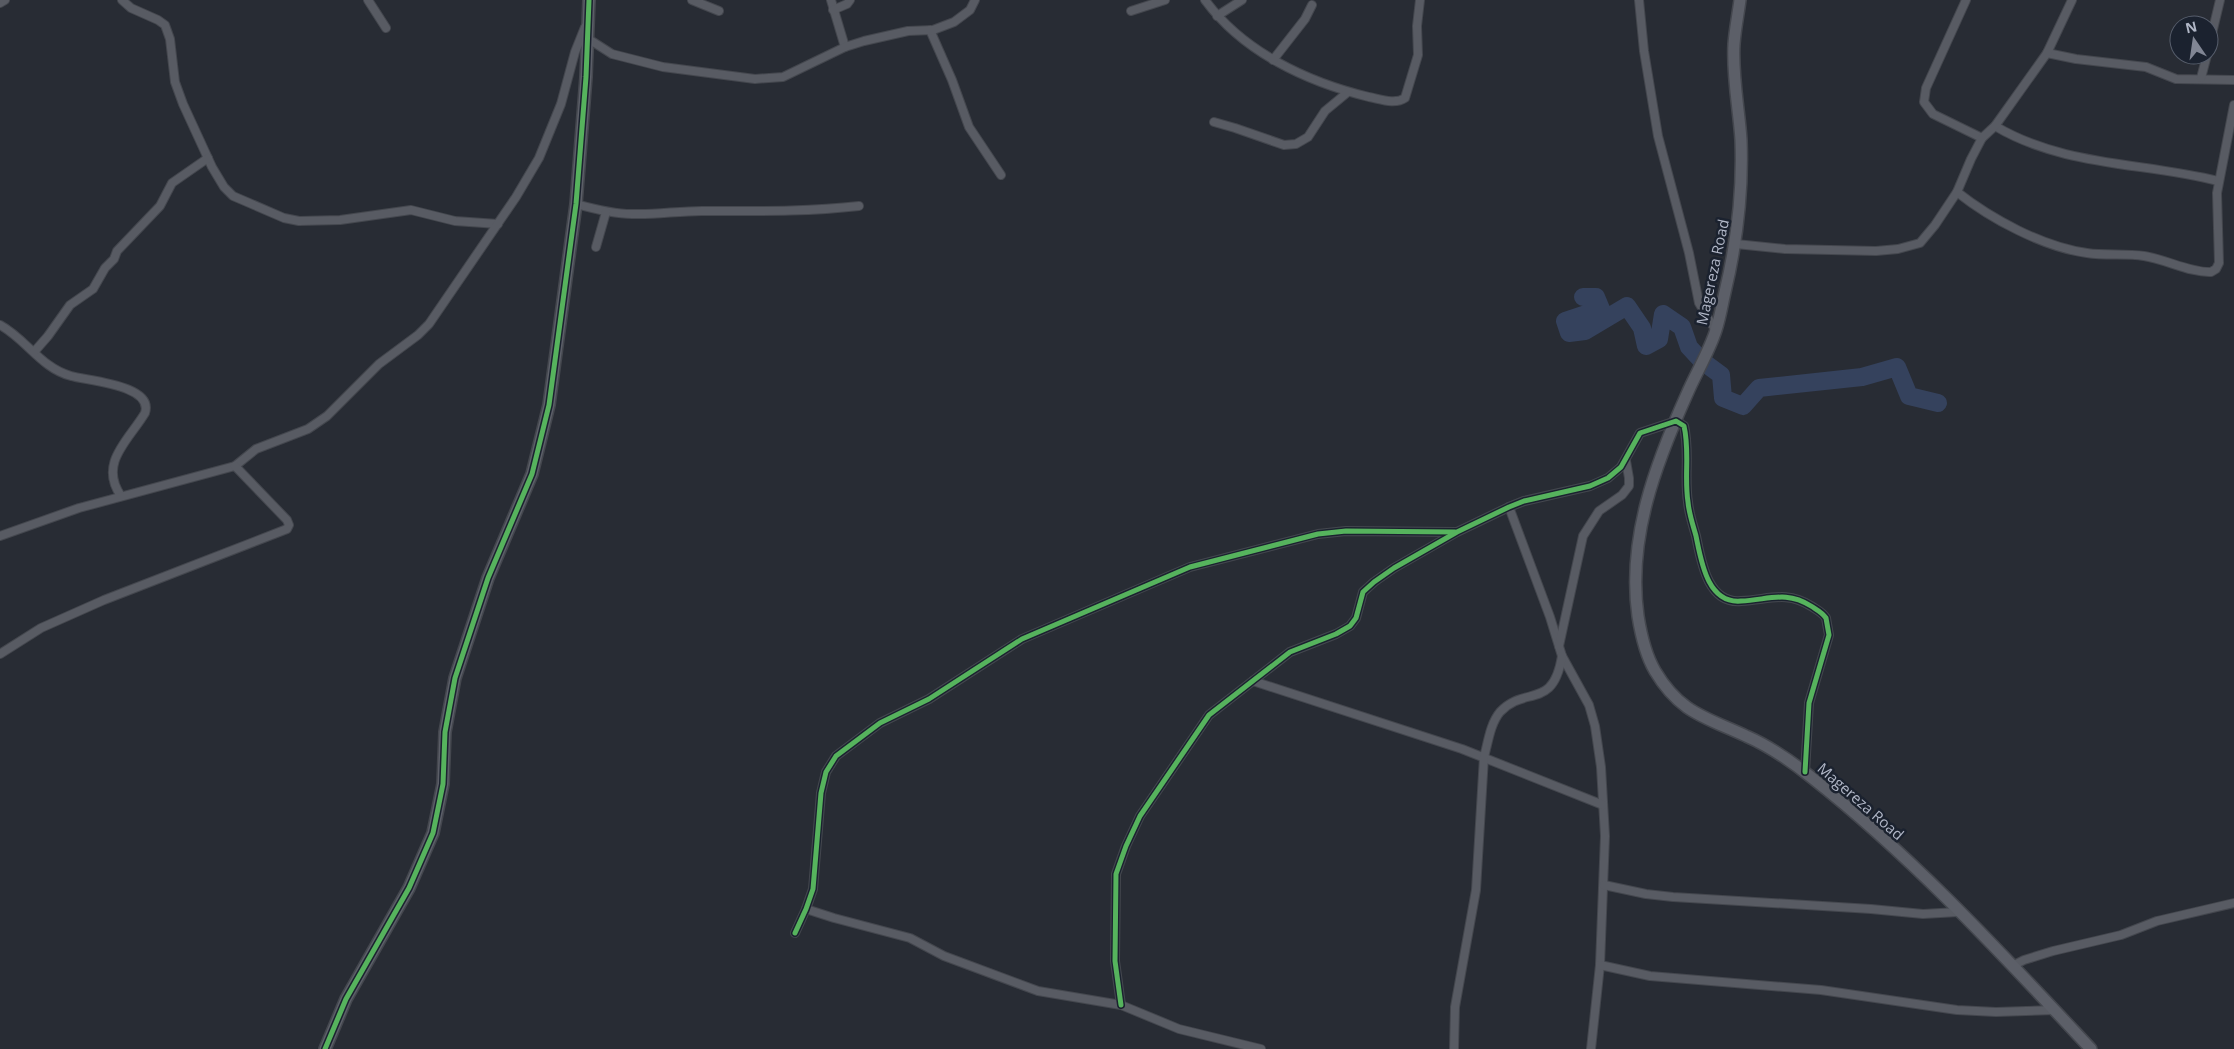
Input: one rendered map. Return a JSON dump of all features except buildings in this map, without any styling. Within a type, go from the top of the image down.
[{"type":"street","points":[[0,3],[5,0]]},
{"type":"street","points":[[122,0],[131,8],[165,25],[170,39],[175,82],[208,158],[230,193],[284,218],[299,221],[340,220],[411,210],[455,221],[498,224]]},
{"type":"street","points":[[368,0],[386,28]]},
{"type":"street","points":[[692,0],[719,11]]},
{"type":"street","points":[[830,0],[845,47]]},
{"type":"street","points":[[833,10],[847,4],[850,0]]},
{"type":"street","points":[[587,38],[612,54],[699,73],[755,79],[783,77],[845,47],[891,35],[930,30],[964,16],[975,0]]},
{"type":"street","points":[[1131,11],[1165,0]]},
{"type":"street","points":[[1205,0],[1217,16],[1235,33],[1273,60],[1348,92],[1400,102],[1405,98],[1418,55],[1420,0]]},
{"type":"street","points":[[1217,16],[1242,0]]},
{"type":"street","points":[[1639,0],[1644,51],[1658,136],[1689,253],[1699,303],[1716,331]]},
{"type":"street","name":"Magereza Road","points":[[1740,0],[1734,45],[1741,143],[1740,208],[1736,244],[1716,331],[1653,476],[1642,527],[1636,586],[1644,648],[1653,668],[1665,685],[1686,708],[1771,749],[1805,772],[1856,814],[1958,912],[2091,1049]]},
{"type":"street","points":[[1966,0],[1930,78],[1924,95],[1924,102],[1933,114],[1982,138]]},
{"type":"street","points":[[1736,244],[1785,249],[1876,251],[1909,247],[1920,243],[1956,192],[1982,138],[1995,126],[2047,53],[2072,0]]},
{"type":"street","points":[[2216,15],[2220,0]]},
{"type":"street","points":[[325,1049],[346,999],[409,888],[433,833],[443,784],[445,732],[455,678],[488,578],[526,493],[549,405],[576,204],[590,2]]},
{"type":"street","points":[[1273,60],[1305,19],[1312,5]]},
{"type":"street","points":[[0,536],[33,523],[121,496],[235,466],[256,449],[308,429],[318,423],[379,364],[418,335],[439,310],[498,224],[544,148],[561,104],[575,52],[588,20]]},
{"type":"street","points":[[930,30],[952,80],[969,127],[1001,175]]},
{"type":"street","points":[[2047,53],[2100,63],[2146,67],[2176,79],[2234,80]]},
{"type":"street","points":[[2201,78],[2204,65]]},
{"type":"street","points":[[1214,122],[1284,145],[1296,144],[1308,137],[1325,111],[1348,92]]},
{"type":"street","points":[[1956,192],[2007,225],[2069,249],[2089,254],[2144,256],[2209,272],[2216,269],[2218,263],[2216,220],[2218,180],[2226,152],[2234,105]]},
{"type":"street","points":[[1995,126],[2022,140],[2070,156],[2218,180]]},
{"type":"street","points":[[34,352],[70,305],[89,293],[96,285],[105,268],[114,258],[116,250],[160,206],[172,183],[208,158]]},
{"type":"street","points":[[576,204],[606,212],[631,214],[704,211],[742,213],[811,211],[859,206]]},
{"type":"street","points":[[596,246],[606,212]]},
{"type":"street","points":[[0,325],[16,336],[50,366],[64,374],[128,389],[144,401],[147,407],[145,413],[123,444],[113,465],[113,482],[121,496]]},
{"type":"street","points":[[1121,1005],[1115,961],[1116,874],[1140,816],[1201,724],[1209,715],[1290,652],[1344,630],[1354,621],[1361,596],[1368,587],[1394,568],[1458,532],[1509,507],[1524,501],[1602,482],[1616,473],[1626,461],[1640,433],[1676,421],[1682,424],[1685,430],[1687,449],[1688,502],[1704,572],[1722,596],[1731,601],[1741,602],[1778,596],[1797,599],[1821,612],[1826,618],[1829,635],[1809,704],[1805,772]]},
{"type":"street","points":[[1559,646],[1583,536],[1599,511],[1622,495],[1628,486],[1630,478],[1626,461]]},
{"type":"street","points":[[0,654],[41,628],[104,600],[287,529],[289,525],[287,520],[235,466]]},
{"type":"street","points":[[1509,507],[1550,617],[1562,656],[1589,705],[1595,726],[1601,767],[1605,836],[1600,965],[1591,1049]]},
{"type":"street","points":[[795,933],[813,889],[815,850],[823,782],[831,762],[844,750],[880,724],[929,699],[1022,639],[1190,567],[1318,534],[1346,531],[1458,532]]},
{"type":"street","points":[[1454,1049],[1455,1008],[1476,890],[1484,757],[1498,715],[1507,706],[1537,695],[1550,687],[1558,674],[1562,656]]},
{"type":"street","points":[[1253,681],[1395,726],[1484,757],[1602,805]]},
{"type":"street","points":[[1604,885],[1646,894],[1673,897],[1871,908],[1923,914],[1958,912]]},
{"type":"street","points":[[2012,966],[2024,960],[2053,951],[2121,935],[2157,921],[2234,903]]},
{"type":"street","points":[[806,909],[910,938],[944,956],[1038,991],[1121,1005],[1180,1029],[1261,1049]]},
{"type":"street","points":[[1600,965],[1650,976],[1821,990],[1957,1010],[1996,1012],[2054,1010]]},
{"type":"waterway","points":[[1583,297],[1596,297],[1601,309],[1565,321],[1569,333],[1585,331],[1627,306],[1642,328],[1646,346],[1659,339],[1663,314],[1682,327],[1689,347],[1702,361],[1721,375],[1723,398],[1743,406],[1759,388],[1862,377],[1897,367],[1909,396],[1938,403]]},
{"type":"cycle path","points":[[325,1049],[346,999],[409,888],[433,833],[443,784],[445,732],[455,678],[488,578],[532,474],[549,405],[576,204],[586,77],[589,0]]},
{"type":"cycle path","points":[[1121,1005],[1115,961],[1116,874],[1140,816],[1209,715],[1290,652],[1336,634],[1350,626],[1356,618],[1363,592],[1394,568],[1457,532],[1509,507],[1524,501],[1590,486],[1608,478],[1621,467],[1640,433],[1676,421],[1684,426],[1687,445],[1689,511],[1703,568],[1713,588],[1720,595],[1730,600],[1741,601],[1777,597],[1793,598],[1811,606],[1826,618],[1829,635],[1809,703],[1805,772]]},
{"type":"cycle path","points":[[795,933],[813,889],[821,793],[826,772],[836,756],[880,723],[929,699],[1022,639],[1190,567],[1318,534],[1346,531],[1455,532]]}]
